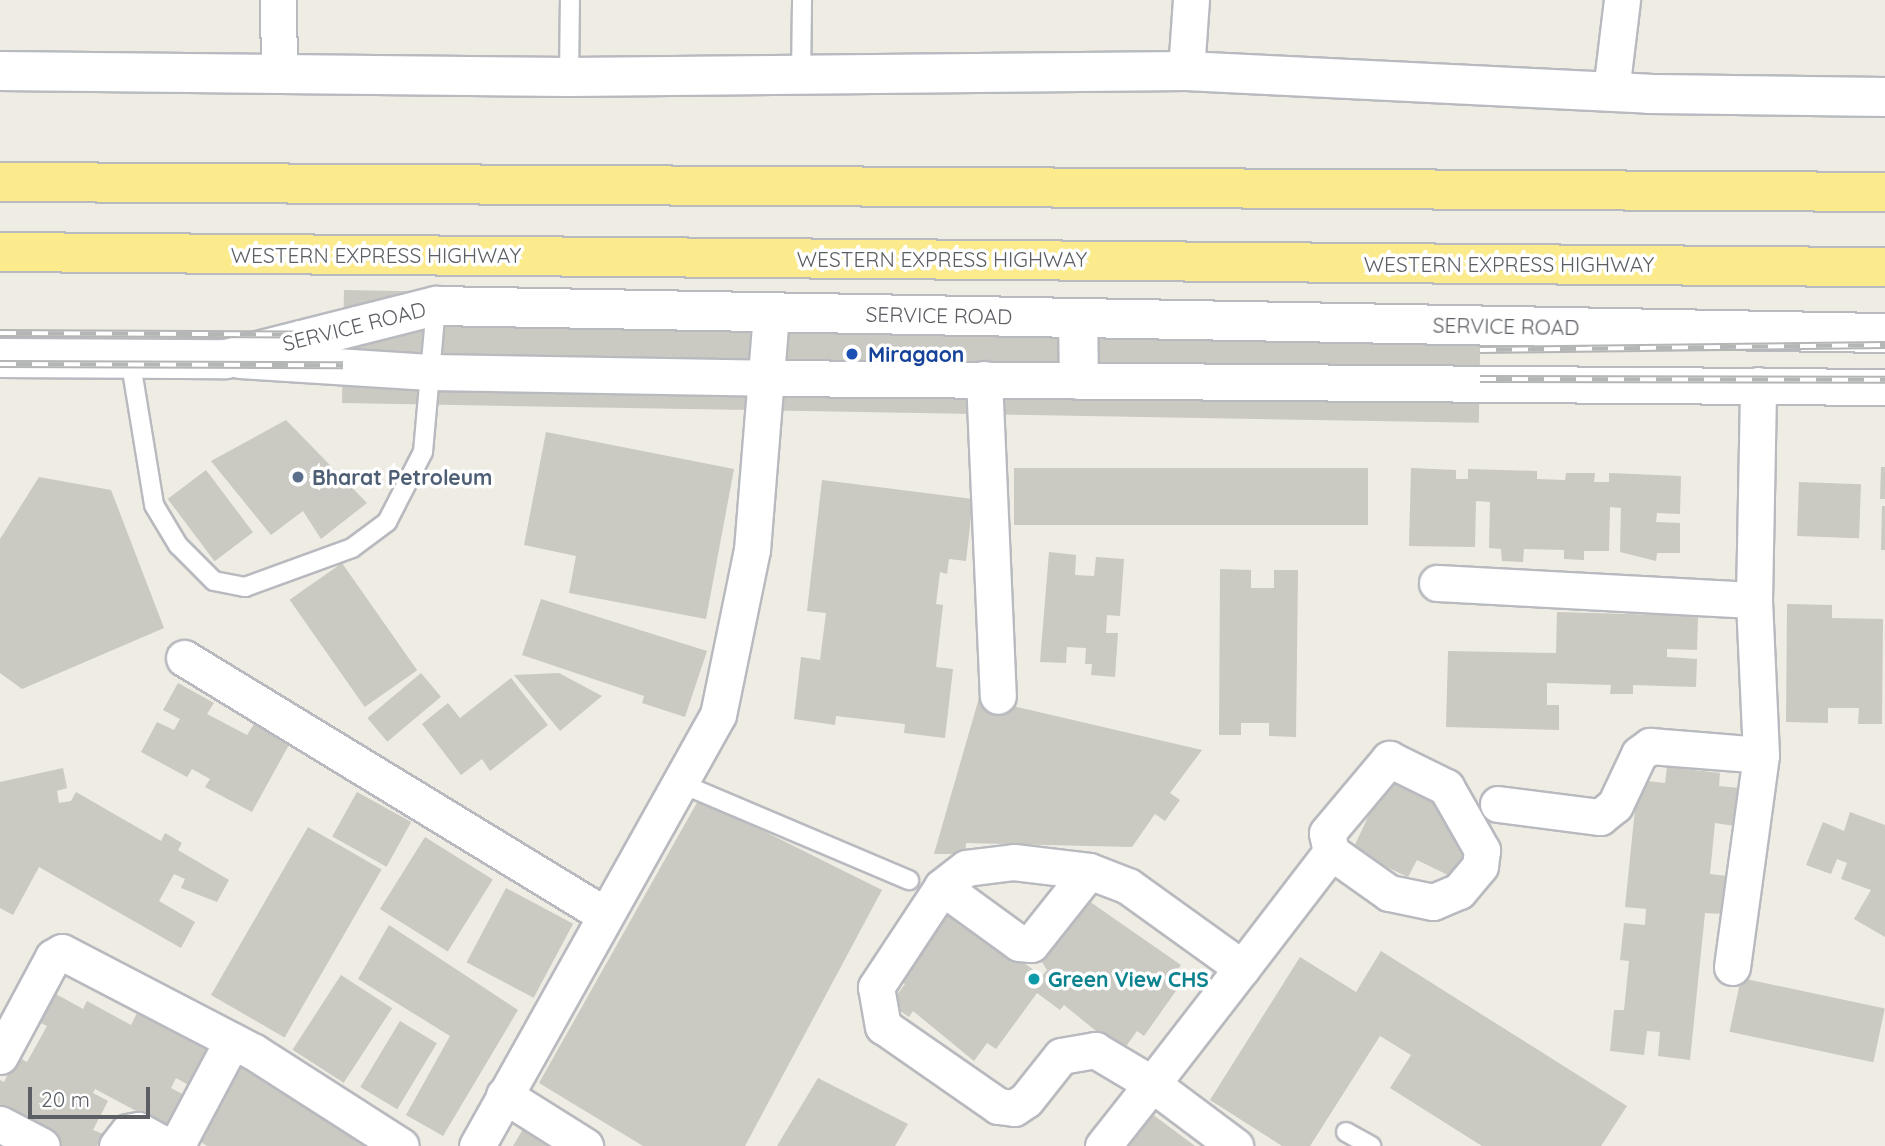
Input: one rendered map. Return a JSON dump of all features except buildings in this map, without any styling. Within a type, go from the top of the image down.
[{"type":"highway","points":[[0,182],[1885,192]]},
{"type":"highway","name":"WESTERN EXPRESS HIGHWAY","points":[[0,251],[1885,267]]},
{"type":"main road","points":[[0,71],[569,77],[1186,71],[1611,91],[1885,97]]},
{"type":"main road","name":"SERVICE ROAD","points":[[0,358],[226,359],[436,306],[1885,333]]},
{"type":"main road","points":[[1077,318],[1079,380]]},
{"type":"street","points":[[278,0],[279,72]]},
{"type":"street","points":[[1186,71],[1191,0]]},
{"type":"street","points":[[1611,91],[1622,0]]},
{"type":"street","points":[[477,1146],[718,715],[752,550],[771,312]]},
{"type":"street","points":[[226,359],[430,372],[766,378],[1885,387]]},
{"type":"street","points":[[984,379],[998,695]]},
{"type":"street","points":[[1732,967],[1761,755],[1754,600],[1758,385]]},
{"type":"street","points":[[1437,583],[1754,600]]},
{"type":"street","points":[[184,658],[606,915]]},
{"type":"street","points":[[1499,804],[1600,817],[1615,805],[1639,754],[1650,746],[1761,755]]},
{"type":"street","points":[[1103,1146],[1331,852],[1327,833],[1389,759],[1446,787],[1482,850],[1480,866],[1458,891],[1433,902],[1389,893],[1331,852]]},
{"type":"street","points":[[1236,1146],[1152,1084],[1095,1050],[1074,1051],[1061,1056],[1026,1100],[1014,1108],[998,1106],[883,1026],[876,987],[925,884],[966,868],[1013,862],[1089,870],[1128,886],[1242,968]]},
{"type":"street","points":[[925,884],[1019,943],[1031,944],[1089,870]]},
{"type":"street","points":[[0,1056],[53,957],[62,952],[232,1041],[401,1146]]},
{"type":"street","points":[[117,1146],[128,1132],[138,1130],[167,1146],[180,1139],[232,1041]]},
{"type":"street","points":[[505,1095],[585,1146]]},
{"type":"street","points":[[0,1124],[42,1146]]},
{"type":"street","points":[[0,1142],[5,1146]]},
{"type":"lane","points":[[569,77],[570,0]]},
{"type":"lane","points":[[802,0],[802,75]]},
{"type":"lane","points":[[130,358],[154,505],[178,545],[214,580],[244,587],[352,548],[387,522],[423,452],[436,306]]},
{"type":"lane","points":[[680,783],[925,884]]},
{"type":"lane","points":[[1346,1132],[1371,1146]]},
{"type":"railway","points":[[0,333],[343,335]]},
{"type":"railway","points":[[1480,350],[1885,345]]},
{"type":"railway","points":[[0,364],[343,365]]},
{"type":"railway","points":[[1480,379],[1885,380]]},
{"type":"place","name":"Miragaon","points":[[852,354]]},
{"type":"place","name":"Bharat Petroleum","points":[[298,477]]},
{"type":"place","name":"Green View CHS","points":[[1034,979]]}]
